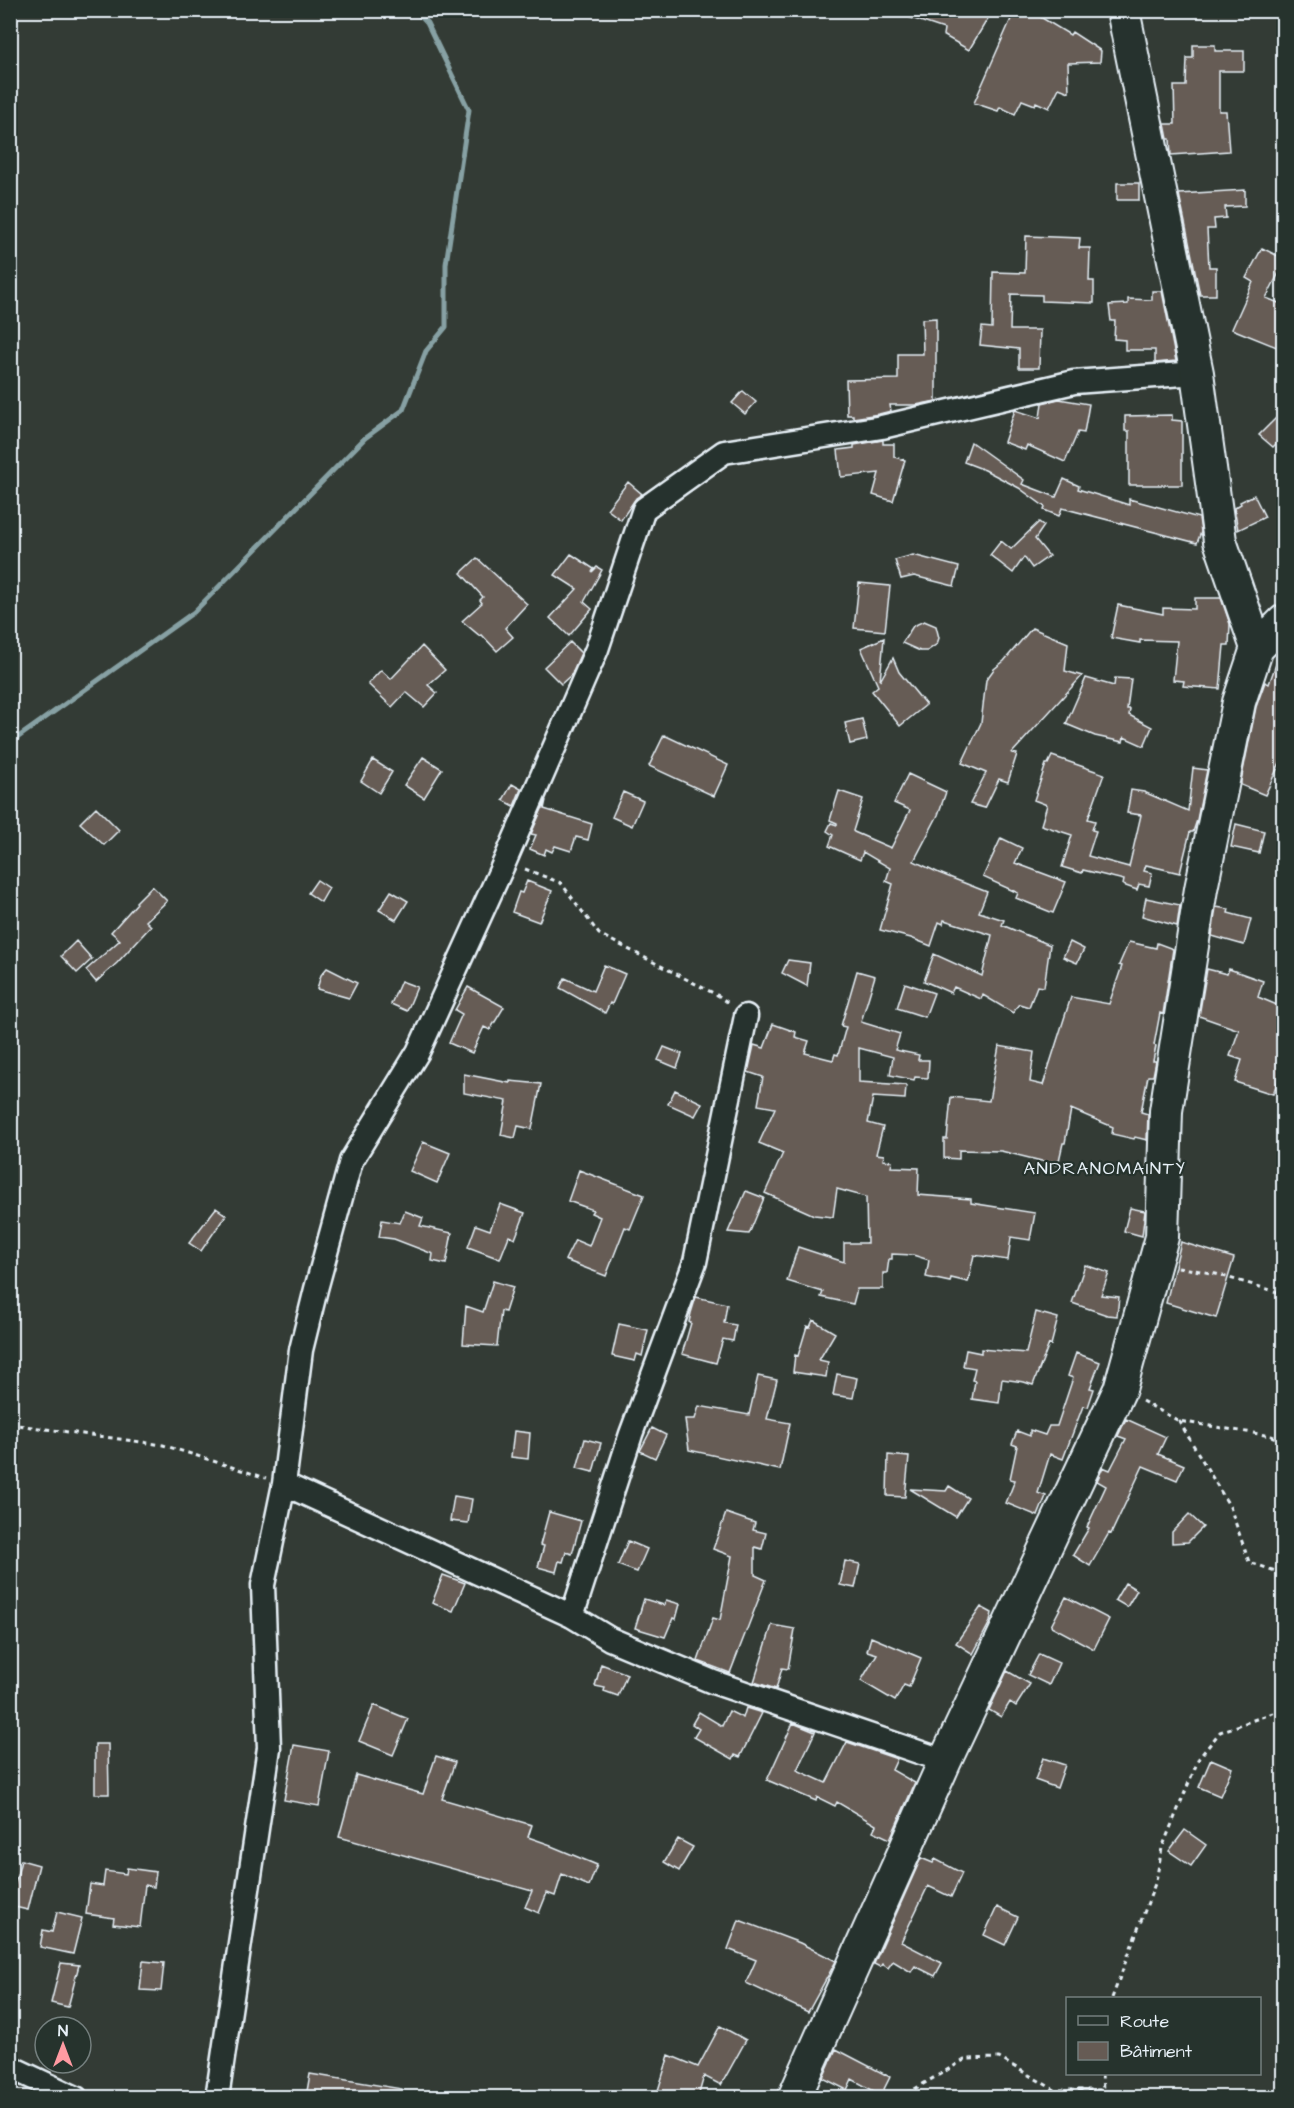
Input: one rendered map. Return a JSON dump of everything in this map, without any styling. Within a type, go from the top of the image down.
[{"type":"main road","points":[[1123,10],[1197,373],[1220,541],[1257,648]]},
{"type":"main road","points":[[794,2097],[945,1761],[1120,1389],[1162,1238],[1166,1111],[1201,889],[1239,702],[1257,648],[1284,621]]},
{"type":"street","points":[[217,2097],[269,1748],[263,1585],[284,1484],[301,1350],[351,1161],[418,1052],[505,861],[597,649],[644,509],[724,452],[882,427],[1074,382],[1197,373]]},
{"type":"street","points":[[572,1616],[630,1434],[695,1262],[746,1016]]},
{"type":"street","points":[[284,1484],[572,1616],[610,1639],[713,1682],[945,1761]]},
{"type":"street","points":[[10,2067],[76,2097]]},
{"type":"path","points":[[505,861],[561,883],[599,934],[719,996],[746,1016]]},
{"type":"path","points":[[1156,1262],[1216,1274],[1284,1294]]},
{"type":"path","points":[[1120,1389],[1179,1421],[1271,1436],[1284,1441]]},
{"type":"path","points":[[1179,1421],[1230,1507],[1249,1562],[1284,1574]]},
{"type":"path","points":[[10,1424],[163,1445],[284,1484]]},
{"type":"path","points":[[1112,1997],[1156,1881],[1162,1848],[1200,1758],[1220,1732],[1284,1708]]},
{"type":"path","points":[[899,2097],[966,2059],[999,2058],[1055,2090],[1102,2090]]},
{"type":"path","points":[[1102,2075],[1102,2090],[1107,2097]]},
{"type":"building","points":[[896,10],[993,10],[969,50],[943,35],[944,29],[896,13]]},
{"type":"building","points":[[1015,10],[1029,10],[1070,35],[1072,32],[1101,51],[1100,62],[1068,63],[1069,92],[1059,88],[1049,108],[1036,102],[1035,105],[1022,100],[1015,114],[1000,107],[998,111],[974,103]]},
{"type":"building","points":[[1193,45],[1215,45],[1215,51],[1244,51],[1244,71],[1219,71],[1219,111],[1226,111],[1229,151],[1171,155],[1170,139],[1168,139],[1165,124],[1175,124],[1174,86],[1186,86],[1187,58],[1193,58]]},
{"type":"building","points":[[1117,183],[1139,183],[1139,200],[1117,200]]},
{"type":"building","points":[[1245,190],[1245,206],[1225,207],[1226,218],[1214,219],[1215,229],[1207,229],[1209,267],[1216,267],[1216,295],[1200,295],[1179,194]]},
{"type":"building","points":[[1026,236],[1080,238],[1079,248],[1090,248],[1089,281],[1094,281],[1094,303],[1042,301],[1042,295],[1011,294],[1010,330],[1040,330],[1039,368],[1019,368],[1019,349],[980,345],[982,327],[992,328],[993,272],[1025,273]]},
{"type":"building","points":[[1262,248],[1284,259],[1266,298],[1284,305],[1284,350],[1232,329],[1253,282],[1246,278]]},
{"type":"building","points":[[1152,291],[1162,291],[1176,361],[1155,363],[1155,350],[1125,350],[1125,340],[1114,339],[1115,321],[1111,321],[1109,305],[1128,304],[1128,299],[1152,300]]},
{"type":"building","points":[[936,318],[936,401],[916,405],[890,405],[891,411],[879,414],[853,418],[853,415],[847,415],[846,380],[898,379],[898,354],[923,354],[922,319]]},
{"type":"building","points":[[743,391],[756,402],[745,414],[732,403]]},
{"type":"building","points":[[1059,399],[1089,404],[1084,433],[1078,432],[1065,462],[1027,445],[1025,450],[1004,442],[1015,410],[1040,418],[1042,403]]},
{"type":"building","points":[[1284,410],[1284,436],[1273,447],[1259,435]]},
{"type":"building","points":[[1172,415],[1172,420],[1182,421],[1182,485],[1129,485],[1129,431],[1125,431],[1125,416]]},
{"type":"building","points":[[883,440],[883,444],[894,444],[894,457],[905,460],[893,501],[873,495],[879,473],[841,477],[838,450]]},
{"type":"building","points":[[971,442],[1024,480],[1022,484],[1056,497],[1064,479],[1079,486],[1078,489],[1129,505],[1129,499],[1199,518],[1201,532],[1197,543],[1062,508],[1059,516],[1044,510],[1045,507],[1019,488],[964,462]]},
{"type":"building","points":[[628,482],[642,494],[636,498],[621,520],[607,509]]},
{"type":"building","points":[[1254,495],[1265,517],[1238,530],[1234,508]]},
{"type":"building","points":[[1039,522],[1044,526],[1035,539],[1049,556],[1032,568],[1024,557],[1013,573],[990,555],[1001,541],[1011,549]]},
{"type":"building","points":[[571,554],[594,569],[592,572],[597,567],[602,570],[584,602],[592,609],[569,636],[550,618],[577,589],[555,575]]},
{"type":"building","points":[[913,555],[959,567],[954,586],[914,576],[901,579],[895,560]]},
{"type":"building","points":[[477,558],[527,604],[505,628],[513,637],[497,651],[482,635],[480,636],[462,621],[482,603],[480,600],[483,597],[461,573]]},
{"type":"building","points":[[859,583],[890,586],[885,631],[854,628]]},
{"type":"building","points":[[1195,598],[1221,598],[1230,624],[1229,645],[1224,645],[1220,689],[1183,686],[1184,681],[1173,680],[1177,641],[1140,640],[1140,643],[1111,638],[1118,605],[1163,614],[1163,608],[1195,609]]},
{"type":"building","points":[[924,621],[936,626],[939,638],[937,644],[927,651],[920,651],[902,643],[913,626]]},
{"type":"building","points":[[1032,628],[1068,643],[1065,671],[1082,676],[1012,753],[1017,754],[1008,782],[999,779],[985,808],[970,804],[986,773],[962,763],[981,723],[986,680]]},
{"type":"building","points":[[884,638],[880,681],[893,658],[899,672],[926,705],[900,726],[872,691],[878,686],[861,648]]},
{"type":"building","points":[[570,642],[581,653],[571,675],[561,684],[544,667]]},
{"type":"building","points":[[422,646],[445,670],[428,685],[437,693],[424,707],[406,692],[392,707],[368,684],[381,670],[391,679]]},
{"type":"building","points":[[1281,650],[1284,650],[1284,754],[1265,795],[1241,785],[1241,781],[1256,707],[1265,682],[1269,684]]},
{"type":"building","points":[[1086,678],[1114,686],[1115,678],[1131,679],[1127,709],[1130,709],[1129,715],[1152,727],[1144,746],[1124,737],[1123,742],[1095,736],[1066,724]]},
{"type":"building","points":[[862,719],[867,740],[850,744],[845,723]]},
{"type":"building","points":[[664,735],[728,765],[714,796],[649,766]]},
{"type":"building","points":[[1052,756],[1104,774],[1088,819],[1095,821],[1092,830],[1096,831],[1088,856],[1129,867],[1141,815],[1127,813],[1131,790],[1144,792],[1188,811],[1193,768],[1207,770],[1197,820],[1193,832],[1190,832],[1180,873],[1146,865],[1144,871],[1152,873],[1149,886],[1139,884],[1137,890],[1123,885],[1124,880],[1062,867],[1072,835],[1041,825],[1047,805],[1034,800],[1046,764]]},
{"type":"building","points":[[423,757],[442,769],[424,798],[404,785]]},
{"type":"building","points":[[373,760],[392,772],[379,793],[361,781]]},
{"type":"building","points":[[908,774],[946,792],[938,815],[914,861],[987,892],[979,912],[1004,920],[1002,925],[1050,945],[1044,987],[1037,986],[1029,1007],[1019,1004],[1013,1013],[983,995],[981,999],[954,987],[951,993],[924,981],[934,954],[982,976],[992,935],[944,920],[943,924],[939,922],[931,946],[880,930],[893,884],[886,881],[890,868],[863,852],[860,860],[829,846],[833,835],[827,831],[831,823],[837,825],[830,820],[839,791],[863,799],[853,831],[891,848],[910,810],[894,803]]},
{"type":"building","points":[[512,784],[521,789],[514,806],[503,800]]},
{"type":"building","points":[[623,792],[643,801],[632,826],[612,817]]},
{"type":"building","points":[[546,800],[544,809],[592,824],[588,840],[576,837],[571,851],[555,846],[552,852],[546,849],[544,855],[530,849],[536,835],[531,834]]},
{"type":"building","points":[[96,807],[119,830],[104,845],[80,823]]},
{"type":"building","points":[[1236,824],[1264,831],[1259,853],[1231,847]]},
{"type":"building","points":[[1001,838],[1022,848],[1015,863],[1066,882],[1053,913],[1016,898],[1018,893],[983,877]]},
{"type":"building","points":[[317,880],[329,888],[321,902],[308,893]]},
{"type":"building","points":[[527,881],[552,891],[539,922],[512,912],[519,892],[522,893]]},
{"type":"building","points":[[152,886],[167,901],[146,921],[151,926],[96,982],[86,970],[120,940],[111,932]]},
{"type":"building","points":[[391,891],[408,901],[396,920],[379,910]]},
{"type":"building","points":[[1146,898],[1180,905],[1177,926],[1142,916]]},
{"type":"building","points":[[1216,907],[1229,909],[1228,913],[1251,919],[1244,945],[1212,936]]},
{"type":"building","points":[[76,941],[92,959],[77,973],[61,956]]},
{"type":"building","points":[[1070,942],[1084,949],[1077,963],[1063,957]]},
{"type":"building","points":[[1129,942],[1156,948],[1157,943],[1173,949],[1163,1014],[1160,1013],[1154,1045],[1156,1046],[1153,1061],[1156,1061],[1153,1076],[1148,1076],[1141,1112],[1148,1114],[1147,1140],[1112,1134],[1113,1127],[1071,1109],[1065,1143],[1063,1143],[1058,1165],[1001,1151],[959,1150],[959,1159],[944,1158],[944,1139],[947,1139],[951,1097],[989,1101],[999,1046],[1034,1052],[1030,1082],[1043,1085],[1071,997],[1109,1004],[1122,966],[1119,965]]},
{"type":"building","points":[[788,960],[810,963],[807,986],[782,973]]},
{"type":"building","points":[[604,965],[625,974],[612,1004],[610,1003],[605,1013],[560,988],[565,978],[593,991]]},
{"type":"building","points":[[327,968],[357,983],[349,998],[317,989],[321,975]]},
{"type":"building","points":[[1207,969],[1227,974],[1229,969],[1263,981],[1258,997],[1284,1008],[1284,1064],[1273,1094],[1235,1082],[1242,1060],[1230,1056],[1239,1030],[1199,1016]]},
{"type":"building","points":[[857,971],[875,976],[861,1022],[900,1034],[895,1050],[919,1055],[918,1060],[929,1060],[928,1078],[915,1077],[914,1080],[890,1075],[893,1057],[859,1048],[859,1082],[906,1085],[905,1099],[873,1097],[868,1123],[883,1127],[876,1154],[884,1155],[883,1160],[892,1161],[891,1167],[919,1168],[918,1195],[971,1199],[971,1203],[1035,1213],[1030,1240],[1011,1237],[1008,1260],[974,1255],[968,1282],[951,1278],[950,1282],[926,1277],[929,1260],[913,1255],[892,1254],[887,1273],[883,1273],[883,1289],[857,1289],[853,1304],[821,1297],[823,1292],[787,1281],[798,1247],[844,1262],[844,1243],[867,1243],[866,1197],[837,1189],[833,1217],[814,1215],[765,1193],[783,1153],[759,1143],[775,1108],[758,1105],[763,1077],[748,1072],[754,1045],[764,1048],[773,1024],[796,1032],[795,1037],[809,1041],[805,1053],[833,1060],[835,1054],[838,1055],[846,1027],[841,1026]]},
{"type":"building","points":[[401,981],[417,987],[407,1011],[391,1004]]},
{"type":"building","points":[[905,983],[934,993],[925,1017],[897,1008]]},
{"type":"building","points":[[468,987],[504,1007],[490,1030],[484,1027],[472,1053],[449,1043],[462,1014],[455,1010]]},
{"type":"building","points":[[664,1047],[682,1054],[677,1068],[658,1060]]},
{"type":"building","points":[[464,1074],[510,1083],[510,1081],[541,1084],[532,1129],[518,1126],[515,1138],[501,1135],[507,1101],[464,1093]]},
{"type":"building","points":[[675,1090],[702,1103],[695,1116],[668,1104]]},
{"type":"building","points":[[423,1142],[450,1153],[437,1183],[410,1171]]},
{"type":"building","points":[[579,1170],[644,1195],[630,1229],[625,1227],[606,1276],[565,1260],[575,1240],[589,1246],[600,1217],[591,1213],[593,1210],[568,1201]]},
{"type":"building","points":[[746,1191],[764,1198],[749,1234],[728,1232]]},
{"type":"building","points":[[500,1204],[525,1213],[515,1239],[509,1236],[500,1259],[468,1247],[476,1225],[490,1230]]},
{"type":"building","points":[[216,1208],[226,1215],[201,1251],[189,1243]]},
{"type":"building","points":[[1130,1208],[1145,1211],[1142,1236],[1124,1231]]},
{"type":"building","points":[[405,1211],[423,1218],[420,1226],[452,1233],[446,1264],[432,1261],[433,1254],[394,1239],[379,1237],[382,1220],[400,1223]]},
{"type":"building","points":[[1181,1242],[1234,1258],[1216,1318],[1166,1303]]},
{"type":"building","points":[[1085,1265],[1109,1273],[1101,1295],[1119,1297],[1117,1316],[1107,1315],[1072,1303]]},
{"type":"building","points":[[493,1281],[513,1287],[505,1312],[501,1311],[497,1346],[463,1344],[466,1306],[483,1312]]},
{"type":"building","points":[[696,1297],[727,1304],[724,1323],[736,1325],[733,1341],[723,1339],[716,1363],[682,1354]]},
{"type":"building","points":[[1036,1312],[1058,1318],[1051,1345],[1049,1344],[1033,1385],[1002,1379],[999,1403],[972,1399],[975,1381],[972,1380],[975,1368],[963,1366],[966,1350],[981,1353],[981,1349],[1026,1353]]},
{"type":"building","points":[[813,1320],[835,1333],[819,1360],[828,1362],[826,1377],[793,1372],[795,1355],[798,1356],[807,1326],[810,1327]]},
{"type":"building","points":[[619,1324],[648,1330],[642,1356],[637,1354],[635,1361],[612,1356]]},
{"type":"building","points":[[1076,1353],[1100,1362],[1090,1388],[1094,1389],[1088,1407],[1083,1406],[1063,1459],[1050,1454],[1038,1493],[1046,1496],[1038,1516],[1006,1503],[1015,1480],[1010,1479],[1017,1446],[1012,1444],[1017,1431],[1030,1436],[1030,1430],[1045,1435],[1049,1426],[1057,1426],[1073,1378],[1068,1376]]},
{"type":"building","points":[[837,1374],[857,1378],[853,1398],[833,1395]]},
{"type":"building","points":[[758,1376],[777,1380],[767,1419],[790,1423],[780,1470],[689,1450],[685,1419],[695,1419],[699,1406],[749,1415]]},
{"type":"building","points":[[1126,1419],[1166,1437],[1158,1454],[1184,1465],[1177,1480],[1143,1466],[1111,1534],[1109,1533],[1090,1566],[1073,1555],[1089,1528],[1087,1527],[1106,1486],[1097,1481],[1103,1467],[1110,1470],[1126,1439],[1118,1436]]},
{"type":"building","points":[[652,1428],[666,1435],[655,1458],[640,1451]]},
{"type":"building","points":[[514,1431],[530,1433],[528,1459],[511,1457]]},
{"type":"building","points":[[585,1439],[601,1443],[593,1472],[577,1468]]},
{"type":"building","points":[[888,1455],[909,1457],[905,1497],[887,1496]]},
{"type":"building","points":[[949,1486],[968,1498],[956,1517],[910,1489],[946,1491]]},
{"type":"building","points":[[454,1496],[472,1499],[468,1523],[450,1521]]},
{"type":"building","points":[[549,1512],[581,1521],[572,1554],[566,1552],[563,1562],[559,1561],[556,1572],[538,1567],[544,1546],[540,1545]]},
{"type":"building","points":[[726,1513],[755,1523],[753,1530],[766,1533],[762,1549],[755,1547],[755,1575],[766,1580],[730,1673],[698,1661],[713,1618],[720,1620],[732,1556],[713,1549]]},
{"type":"building","points":[[1189,1514],[1203,1527],[1188,1542],[1172,1543],[1172,1532]]},
{"type":"building","points":[[628,1541],[647,1549],[637,1572],[618,1565]]},
{"type":"building","points":[[845,1561],[860,1564],[855,1588],[840,1585]]},
{"type":"building","points":[[443,1575],[465,1583],[453,1611],[432,1603]]},
{"type":"building","points":[[1125,1583],[1137,1590],[1127,1607],[1115,1600]]},
{"type":"building","points":[[1066,1597],[1109,1619],[1094,1649],[1051,1626]]},
{"type":"building","points":[[644,1599],[664,1605],[666,1600],[680,1604],[676,1619],[673,1618],[665,1637],[635,1628]]},
{"type":"building","points":[[981,1607],[992,1613],[990,1622],[973,1654],[956,1643]]},
{"type":"building","points":[[772,1625],[795,1629],[788,1669],[782,1668],[776,1689],[754,1682]]},
{"type":"building","points":[[871,1637],[921,1658],[909,1687],[904,1685],[895,1701],[861,1681],[877,1654],[867,1651]]},
{"type":"building","points":[[1039,1654],[1059,1663],[1049,1685],[1028,1675]]},
{"type":"building","points":[[601,1664],[627,1674],[618,1696],[604,1691],[605,1688],[595,1686]]},
{"type":"building","points":[[1007,1671],[1030,1684],[1016,1706],[1010,1702],[1001,1717],[989,1710]]},
{"type":"building","points":[[374,1705],[408,1719],[393,1755],[359,1741]]},
{"type":"building","points":[[746,1708],[762,1713],[740,1757],[735,1755],[733,1759],[694,1737],[699,1729],[692,1724],[699,1712],[722,1726],[729,1711],[743,1718]]},
{"type":"building","points":[[793,1723],[815,1732],[797,1770],[826,1783],[847,1742],[897,1759],[892,1770],[915,1783],[890,1839],[873,1831],[876,1825],[837,1802],[835,1806],[817,1797],[816,1801],[767,1780]]},
{"type":"building","points":[[95,1744],[108,1744],[109,1794],[95,1794]]},
{"type":"building","points":[[294,1745],[329,1751],[319,1806],[284,1800]]},
{"type":"building","points":[[436,1756],[455,1762],[442,1799],[532,1825],[528,1837],[597,1865],[589,1886],[562,1874],[555,1896],[547,1893],[539,1913],[525,1907],[532,1891],[339,1837],[356,1775],[423,1794]]},
{"type":"building","points":[[1043,1758],[1065,1765],[1057,1788],[1035,1780]]},
{"type":"building","points":[[1211,1759],[1232,1768],[1220,1796],[1199,1787]]},
{"type":"building","points":[[1185,1830],[1206,1845],[1191,1866],[1169,1851]]},
{"type":"building","points":[[678,1839],[693,1847],[679,1871],[664,1862]]},
{"type":"building","points":[[921,1858],[933,1863],[935,1859],[962,1873],[951,1897],[928,1886],[901,1942],[942,1963],[935,1976],[915,1966],[911,1972],[893,1961],[888,1968],[882,1964],[880,1967],[874,1964]]},
{"type":"building","points":[[21,1860],[39,1865],[28,1910],[10,1906],[10,1883],[15,1884]]},
{"type":"building","points":[[127,1868],[156,1872],[154,1887],[145,1885],[140,1927],[113,1924],[114,1918],[86,1914],[90,1884],[103,1886],[105,1871],[126,1874]]},
{"type":"building","points":[[997,1907],[1018,1917],[1005,1945],[984,1935]]},
{"type":"building","points":[[57,1912],[82,1918],[73,1954],[40,1947],[43,1930],[52,1932]]},
{"type":"building","points":[[739,1920],[800,1943],[836,1961],[808,2012],[746,1983],[756,1960],[728,1949]]},
{"type":"building","points":[[143,1961],[164,1963],[161,1991],[140,1990]]},
{"type":"building","points":[[61,1963],[79,1965],[68,2007],[51,2003]]},
{"type":"building","points":[[720,2026],[746,2040],[721,2085],[704,2076],[698,2097],[656,2097],[669,2055],[698,2067]]},
{"type":"building","points":[[836,2049],[890,2077],[881,2095],[852,2079],[847,2090],[823,2078]]},
{"type":"building","points":[[310,2074],[402,2089],[401,2097],[306,2097]]},
{"type":"waterway","points":[[10,743],[194,612],[365,438],[403,410],[426,351],[446,327],[446,264],[469,110],[427,23],[415,10]]},
{"type":"district","name":"ANDRANOMAINTY","points":[[1105,1168]]}]
